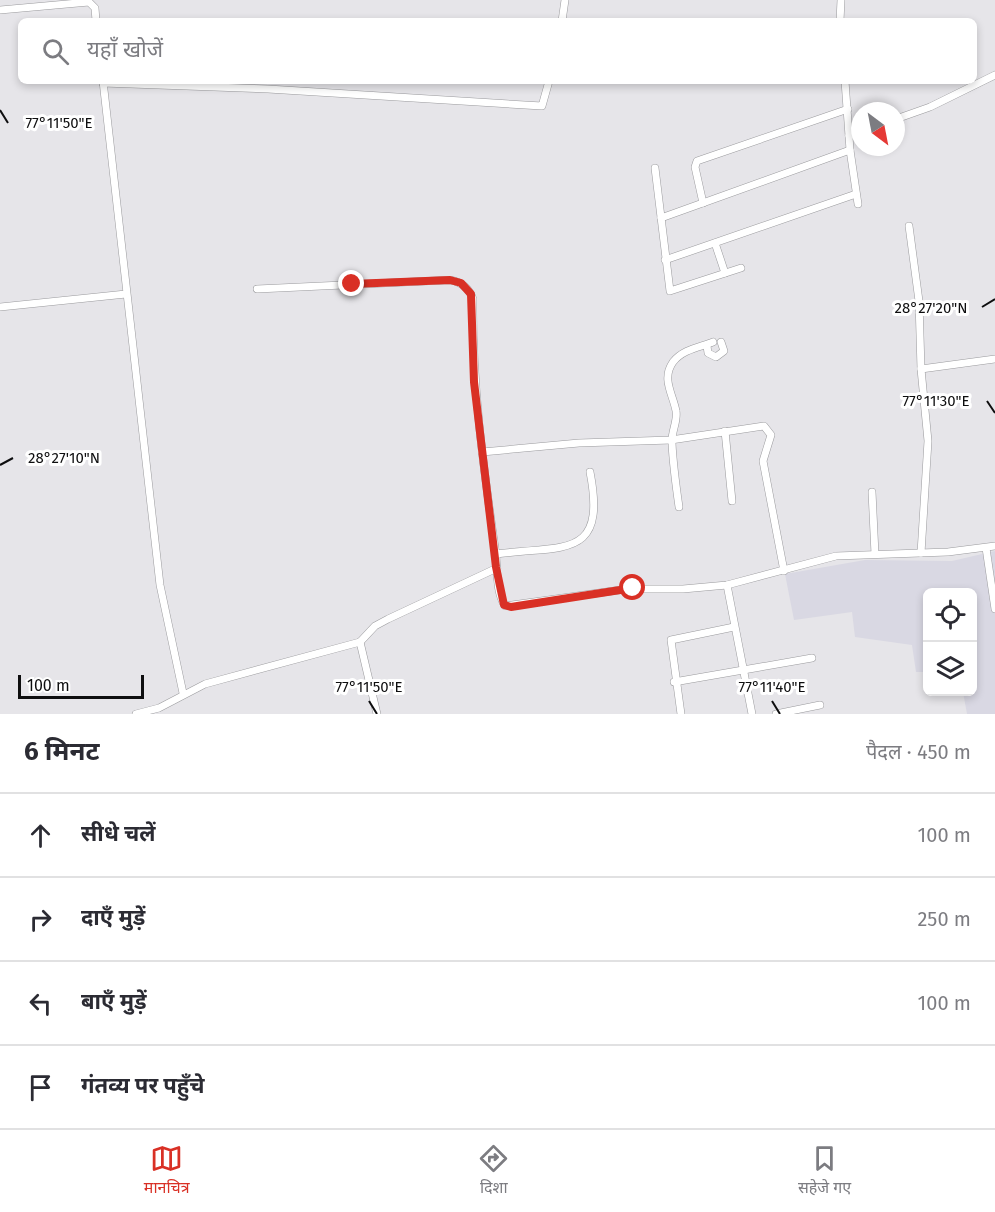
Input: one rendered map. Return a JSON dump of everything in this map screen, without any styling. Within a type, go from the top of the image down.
[{"type":"street","points":[[562,18],[564,0]]},
{"type":"street","points":[[840,18],[841,0]]},
{"type":"street","points":[[0,10],[89,2],[95,8],[96,18]]},
{"type":"street","points":[[977,83],[995,75]]},
{"type":"street","points":[[103,84],[160,585],[183,693]]},
{"type":"street","points":[[150,84],[542,106],[548,84]]},
{"type":"street","points":[[845,84],[850,150],[858,204]]},
{"type":"street","points":[[905,116],[930,107],[974,84]]},
{"type":"street","points":[[703,203],[695,167],[697,161],[848,109]]},
{"type":"street","points":[[661,218],[850,150]]},
{"type":"street","points":[[655,168],[665,260],[671,291],[741,268]]},
{"type":"street","points":[[665,260],[856,194]]},
{"type":"street","points":[[909,226],[919,301],[921,369],[928,441],[921,553]]},
{"type":"street","points":[[715,243],[725,273]]},
{"type":"street","points":[[257,289],[450,280],[464,285],[473,299],[472,366],[496,567],[502,600],[508,607],[627,589],[683,589],[727,585],[836,556],[921,553],[995,546]]},
{"type":"street","points":[[0,307],[126,294]]},
{"type":"street","points":[[679,507],[672,440],[676,413],[670,394],[669,371],[675,360],[689,349],[714,344]]},
{"type":"street","points":[[921,369],[995,359]]},
{"type":"street","points":[[482,452],[579,443],[672,440],[764,426],[770,431],[763,461],[784,571]]},
{"type":"street","points":[[725,431],[732,501]]},
{"type":"street","points":[[496,555],[570,545],[584,539],[589,532],[595,504],[590,472]]},
{"type":"street","points":[[872,492],[875,554]]},
{"type":"street","points":[[986,548],[995,609]]},
{"type":"street","points":[[136,714],[159,708],[183,693],[219,680],[360,642],[375,626],[496,567]]},
{"type":"street","points":[[727,585],[752,714]]},
{"type":"street","points":[[681,714],[674,682],[672,639],[734,627]]},
{"type":"street","points":[[360,642],[377,714]]},
{"type":"street","points":[[674,682],[812,658]]},
{"type":"street","points":[[776,714],[820,705]]},
{"type":"shaded area","points":[[995,551],[995,714],[967,714],[964,696],[977,696],[977,588],[923,588],[923,672],[916,672],[912,645],[855,637],[852,612],[794,620],[785,574],[865,560],[952,561]]},
{"type":"route","points":[[352,284],[450,280],[464,285],[471,294],[473,299],[474,382],[496,567],[504,605],[511,607],[633,588]]}]
